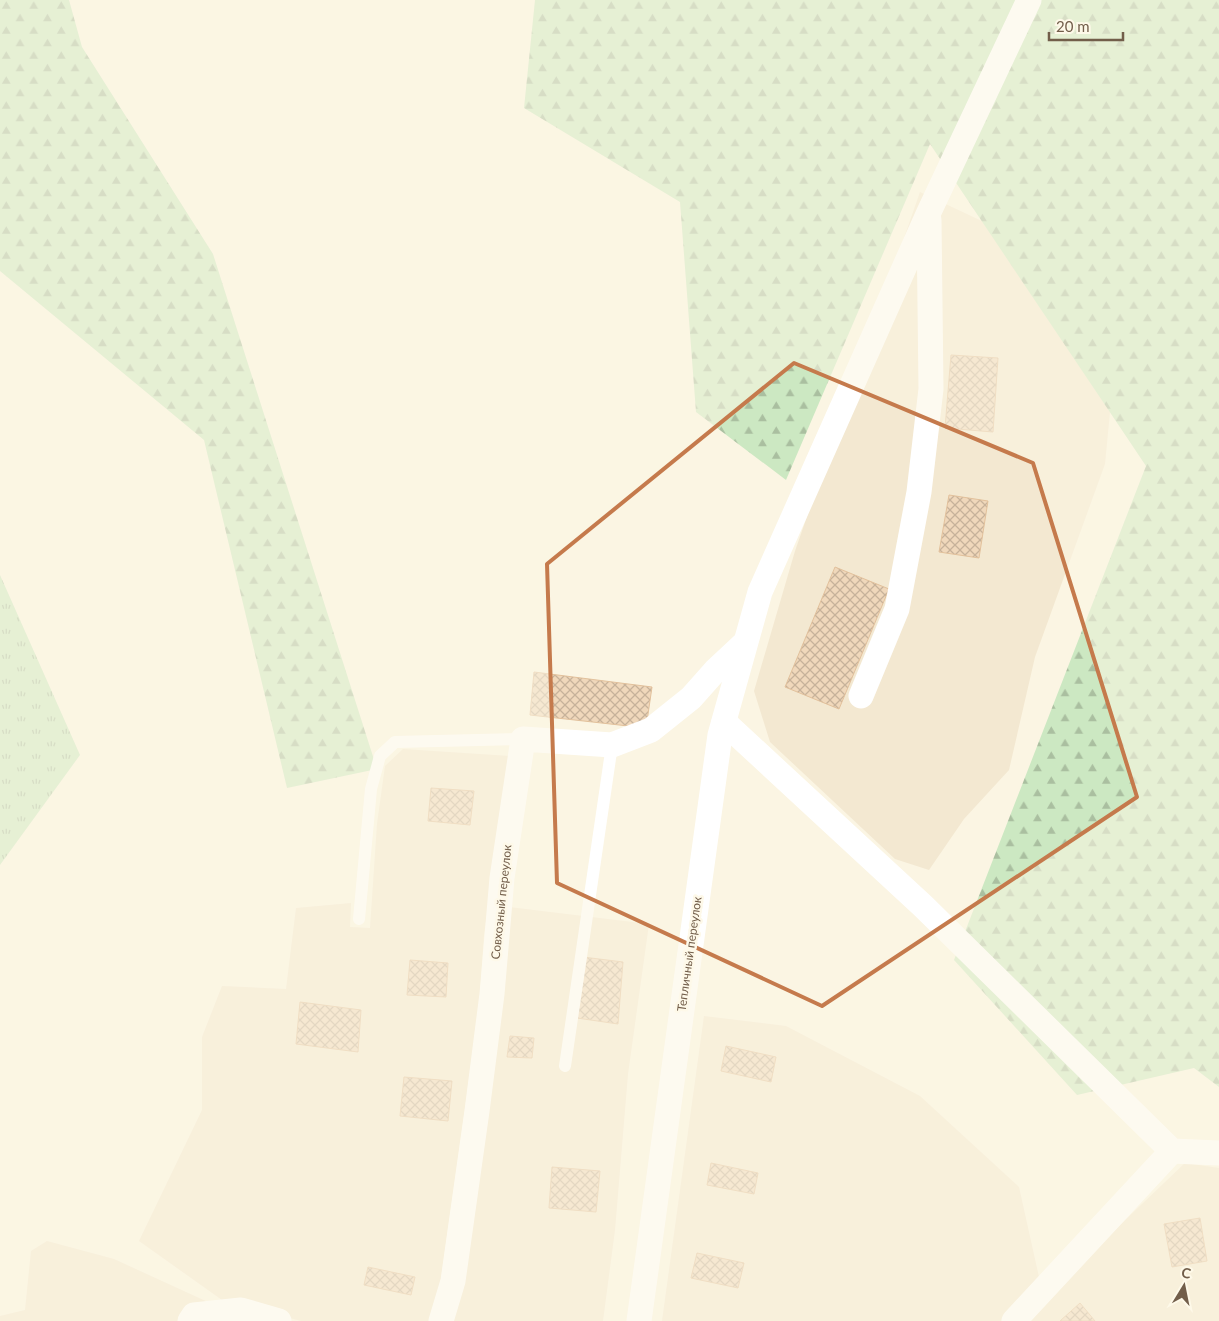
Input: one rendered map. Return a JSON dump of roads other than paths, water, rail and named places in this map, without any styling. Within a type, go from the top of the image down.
[{"type":"street","name":"Тепличный переулок","points":[[638,1321],[720,735],[760,592],[929,212],[1029,0]]},
{"type":"street","points":[[861,696],[897,609],[919,492],[930,389],[929,212]]},
{"type":"street","points":[[522,739],[612,745],[651,730],[691,698],[715,671],[745,643]]},
{"type":"street","points":[[724,722],[923,906],[1172,1151],[1219,1153]]},
{"type":"street","name":"Совхозный переулок","points":[[442,1321],[453,1281],[475,1130],[492,994],[502,878],[522,739]]},
{"type":"street","points":[[1014,1321],[1172,1151]]},
{"type":"street","points":[[190,1321],[194,1314],[241,1310],[279,1321]]},
{"type":"lane","points":[[359,919],[371,789],[380,756],[395,742],[522,739]]},
{"type":"lane","points":[[565,1066],[612,745]]}]
